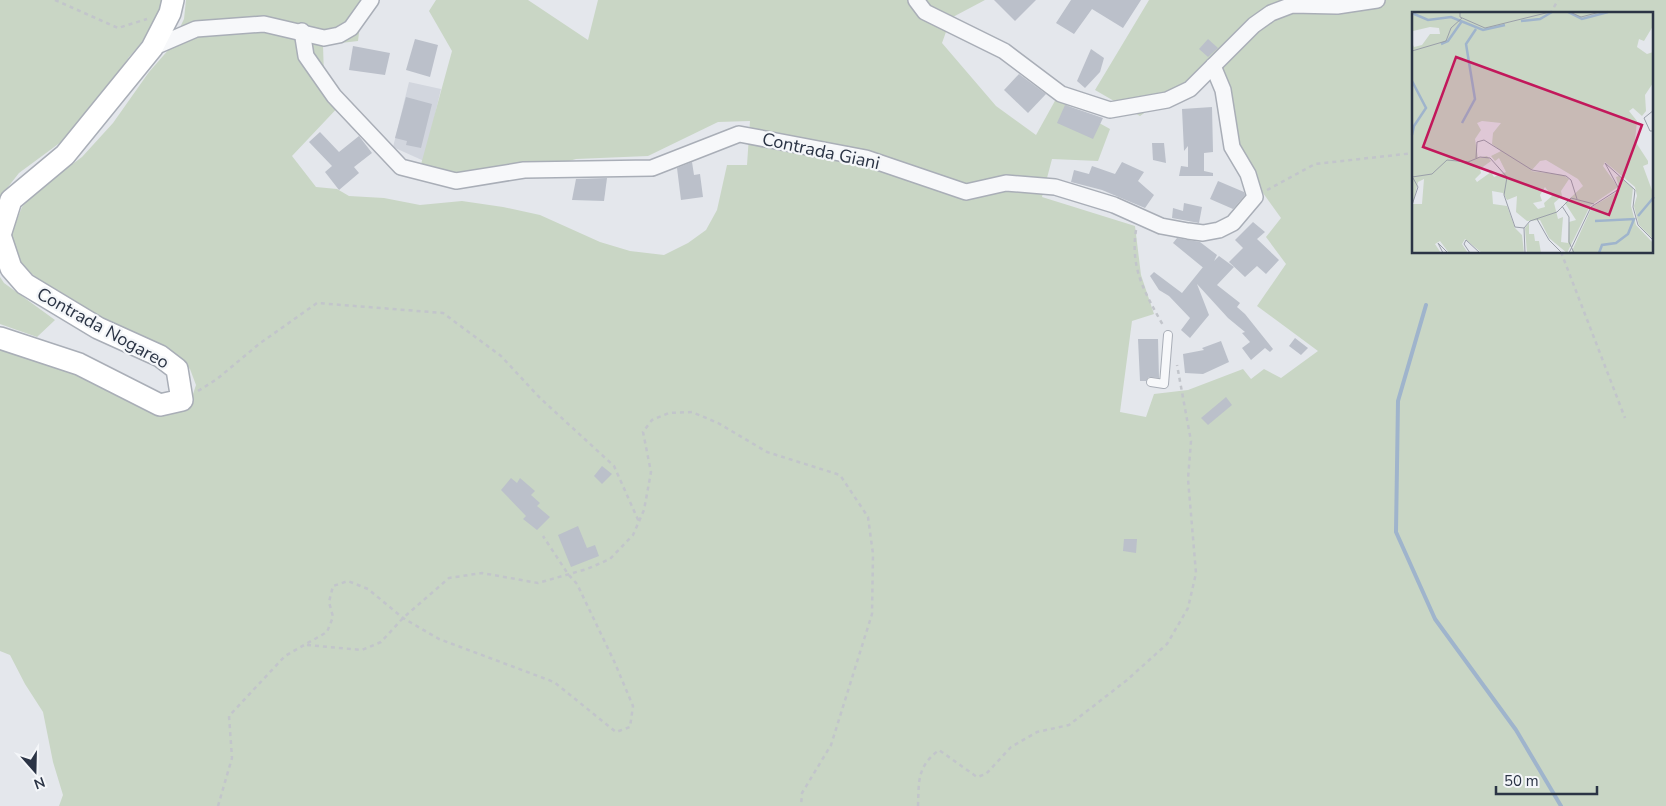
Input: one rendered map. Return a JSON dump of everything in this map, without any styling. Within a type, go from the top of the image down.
[{"type":"street","name":"Contrada Nogareo","points":[[152,48],[196,29],[264,24],[302,31],[324,38],[340,35],[351,28],[370,0]]},
{"type":"street","points":[[916,0],[925,12],[1004,51],[1061,94],[1110,110],[1167,100],[1190,89],[1254,25],[1271,13],[1292,5],[1337,6],[1377,0]]},
{"type":"street","name":"Contrada Nogareo","points":[[171,6],[152,48],[65,155],[11,200],[0,235],[11,268],[25,284],[98,328],[160,356],[177,369],[182,400]]},
{"type":"street","name":"Contrada Giani","points":[[302,31],[306,56],[334,96],[401,167],[456,182],[524,170],[652,168],[739,134],[866,158],[966,192],[1006,183],[1055,187],[1138,215],[1161,226],[1204,233],[1219,230],[1233,223],[1255,197]]},
{"type":"street","points":[[1213,66],[1223,90],[1232,147],[1248,174],[1255,197]]},
{"type":"street","points":[[0,338],[79,364],[160,405],[182,400]]},
{"type":"lane","points":[[1151,382],[1164,384],[1168,335]]},
{"type":"path","points":[[55,0],[118,28],[171,6]]},
{"type":"path","points":[[1551,12],[1558,0]]},
{"type":"path","points":[[1255,197],[1315,164],[1412,153]]},
{"type":"path","points":[[918,806],[919,782],[926,760],[932,755],[939,750],[977,777],[986,774],[1010,747],[1037,732],[1069,725],[1128,680],[1167,644],[1188,608],[1196,573],[1188,479],[1191,441],[1172,342],[1144,293],[1133,251],[1138,215]]},
{"type":"path","points":[[1562,254],[1624,418]]},
{"type":"path","points":[[182,400],[217,379],[259,344],[316,303],[444,313],[501,356],[540,398],[614,466],[639,522]]},
{"type":"path","points":[[306,645],[362,650],[381,642],[403,618],[450,578],[482,573],[538,583],[610,559],[633,535],[644,510],[651,472],[643,432],[652,420],[669,413],[692,412],[718,423],[767,452],[840,476],[868,517],[873,554],[872,614],[832,745],[802,793],[801,806]]},
{"type":"path","points":[[218,806],[232,758],[229,716],[285,656],[327,632],[333,617],[329,602],[332,586],[348,581],[368,589],[403,618],[439,639],[554,682],[616,732],[630,726],[633,706],[614,661],[577,584],[568,574],[543,536]]},
{"type":"shaded area","points":[[409,82],[441,89],[424,161],[393,147]]},
{"type":"green space","points":[[0,0],[162,0],[161,12],[150,33],[129,57],[94,107],[65,139],[19,173],[0,197]]},
{"type":"green space","points":[[186,0],[363,0],[358,41],[323,45],[324,77],[343,102],[292,156],[316,187],[337,189],[349,196],[384,198],[420,205],[462,201],[503,207],[540,215],[600,242],[630,251],[664,255],[688,243],[706,230],[717,210],[727,165],[747,165],[750,121],[718,122],[648,156],[576,159],[523,174],[484,182],[420,168],[452,51],[429,11],[436,0],[528,0],[588,40],[598,0],[985,0],[951,18],[942,43],[996,106],[1036,135],[1056,99],[1110,129],[1098,161],[1052,159],[1042,197],[1135,226],[1141,275],[1154,314],[1132,321],[1120,412],[1146,417],[1154,394],[1188,390],[1243,369],[1251,379],[1264,369],[1281,378],[1318,351],[1257,306],[1286,264],[1266,237],[1281,218],[1227,143],[1224,88],[1207,68],[1140,116],[1095,90],[1149,0],[1666,0],[1666,806],[59,806],[63,795],[53,762],[43,712],[25,684],[10,655],[0,651],[0,350],[121,389],[191,400],[196,385],[190,369],[178,359],[77,305],[43,283],[21,265],[15,255],[11,234],[22,207],[36,191],[82,157],[113,123],[149,72],[170,48],[184,19]]},
{"type":"green space","points":[[0,277],[4,283],[55,320],[37,337],[0,324]]},
{"type":"building","points":[[994,0],[1036,0],[1015,21]]},
{"type":"building","points":[[1071,0],[1141,0],[1123,28],[1092,9],[1074,34],[1056,23]]},
{"type":"building","points":[[415,39],[438,45],[430,77],[406,70]]},
{"type":"building","points":[[1208,39],[1218,48],[1208,57],[1199,49]]},
{"type":"building","points":[[353,46],[390,53],[385,75],[349,70]]},
{"type":"building","points":[[1091,49],[1104,58],[1100,72],[1085,88],[1077,81]]},
{"type":"building","points":[[1019,74],[1046,94],[1028,113],[1004,90]]},
{"type":"building","points":[[406,97],[432,104],[421,148],[406,145],[407,141],[395,138]]},
{"type":"building","points":[[1065,105],[1103,118],[1093,139],[1057,123]]},
{"type":"building","points":[[1212,107],[1213,152],[1204,153],[1204,171],[1213,173],[1213,176],[1179,176],[1181,166],[1188,167],[1188,146],[1184,151],[1182,109]]},
{"type":"building","points":[[320,132],[339,152],[359,136],[372,153],[354,167],[359,173],[339,190],[325,172],[332,166],[309,142]]},
{"type":"building","points":[[1152,143],[1164,143],[1166,163],[1153,160]]},
{"type":"building","points":[[692,162],[694,175],[700,174],[703,197],[681,200],[677,168]]},
{"type":"building","points":[[1122,162],[1144,172],[1138,181],[1154,195],[1145,208],[1102,190],[1071,182],[1074,170],[1089,174],[1092,166],[1115,174]]},
{"type":"building","points":[[607,178],[604,201],[572,200],[576,179]]},
{"type":"building","points":[[1218,181],[1244,192],[1245,195],[1233,209],[1210,199]]},
{"type":"building","points":[[1184,203],[1202,207],[1199,223],[1172,218],[1173,208],[1183,211]]},
{"type":"building","points":[[1253,222],[1265,232],[1257,239],[1279,260],[1266,274],[1257,266],[1245,277],[1229,262],[1243,248],[1235,240]]},
{"type":"building","points":[[1177,238],[1200,242],[1217,255],[1214,261],[1219,256],[1234,267],[1217,285],[1240,303],[1237,307],[1245,314],[1273,349],[1270,352],[1265,348],[1251,360],[1242,348],[1250,342],[1242,333],[1245,332],[1228,318],[1197,284],[1209,315],[1190,338],[1181,330],[1190,318],[1169,296],[1159,290],[1150,276],[1154,272],[1182,293],[1203,267],[1173,243]]},
{"type":"building","points":[[1295,338],[1308,348],[1301,355],[1289,346]]},
{"type":"building","points":[[1138,339],[1158,339],[1159,378],[1149,377],[1146,381],[1140,381]]},
{"type":"building","points":[[1221,341],[1229,362],[1203,374],[1185,373],[1183,354],[1204,350],[1202,348]]},
{"type":"building","points":[[1226,397],[1232,405],[1208,425],[1201,418]]},
{"type":"building","points":[[602,466],[612,474],[602,484],[594,476]]},
{"type":"building","points":[[511,478],[517,483],[520,478],[535,491],[531,495],[540,503],[537,506],[550,517],[537,530],[523,519],[526,516],[501,490]]},
{"type":"building","points":[[578,526],[587,548],[595,545],[599,556],[571,567],[558,535]]},
{"type":"building","points":[[1124,539],[1137,539],[1136,553],[1123,551]]},
{"type":"waterway","points":[[1426,305],[1398,401],[1396,532],[1435,619],[1516,730],[1561,806]]}]
